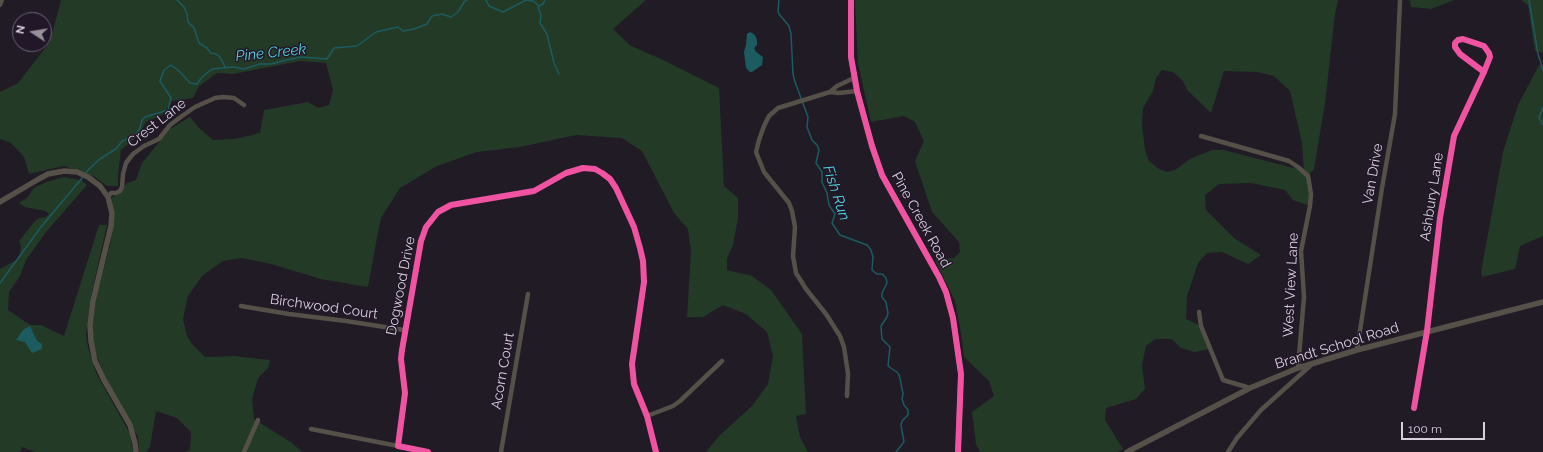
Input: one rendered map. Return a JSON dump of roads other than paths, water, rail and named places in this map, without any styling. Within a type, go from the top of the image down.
[{"type":"street","points":[[0,5],[2,0]]},
{"type":"street","name":"Pine Creek Road","points":[[851,0],[851,57],[854,78],[870,140],[882,175],[932,262],[946,292],[956,331],[961,374],[958,452]]},
{"type":"street","name":"Van Drive","points":[[1357,350],[1395,114],[1400,0]]},
{"type":"street","name":"Ashbury Lane","points":[[1414,408],[1427,331],[1440,218],[1454,136],[1484,72],[1490,57],[1484,46],[1463,39],[1458,40],[1455,43],[1455,47],[1460,54],[1484,72]]},
{"type":"street","points":[[830,92],[837,86],[854,78]]},
{"type":"street","points":[[846,396],[848,374],[844,347],[840,336],[796,273],[793,256],[795,227],[792,211],[789,203],[764,172],[756,152],[764,126],[769,116],[778,108],[830,92],[839,93],[857,91]]},
{"type":"street","name":"Crest Lane","points":[[108,197],[111,192],[116,193],[120,191],[126,163],[133,154],[144,146],[158,139],[170,125],[195,107],[223,96],[234,98],[244,105]]},
{"type":"street","name":"West View Lane","points":[[1201,136],[1288,161],[1308,176],[1311,194],[1301,251],[1304,297],[1298,368]]},
{"type":"street","name":"Dogwood Drive","points":[[398,446],[405,393],[401,359],[404,330],[422,237],[426,227],[438,212],[451,205],[534,191],[566,173],[583,168],[602,172],[610,179],[616,188],[634,226],[643,261],[643,294],[632,364],[634,384],[647,416],[656,452]]},
{"type":"street","points":[[0,202],[48,174],[64,171],[85,176],[100,186],[108,197],[112,213],[111,226],[92,308],[90,325],[91,341],[96,361],[104,380],[130,425],[136,452]]},
{"type":"street","name":"Acorn Court","points":[[501,452],[528,294]]},
{"type":"street","name":"Brandt School Road","points":[[1127,452],[1250,388],[1298,368],[1427,331],[1543,302]]},
{"type":"street","name":"Birchwood Court","points":[[241,306],[404,330]]},
{"type":"street","points":[[1199,312],[1199,321],[1223,380],[1250,388]]},
{"type":"street","points":[[647,416],[680,401],[722,361]]},
{"type":"street","points":[[1228,452],[1237,438],[1261,410],[1313,364]]},
{"type":"street","points":[[244,452],[258,420]]},
{"type":"street","points":[[310,429],[428,452]]},
{"type":"water","points":[[750,32],[755,35],[757,40],[757,45],[754,48],[756,52],[763,57],[762,65],[752,72],[746,68],[744,52],[747,34]]},
{"type":"water","points":[[30,326],[37,341],[42,344],[42,349],[32,353],[25,342],[16,340],[23,330]]},
{"type":"waterway","points":[[177,0],[184,7],[188,22],[194,28],[199,43],[207,48],[211,53],[220,57],[225,67]]},
{"type":"waterway","name":"Pine Creek","points":[[85,174],[100,159],[117,148],[122,141],[135,136],[140,128],[142,120],[145,117],[168,110],[171,98],[160,81],[164,70],[171,65],[190,83],[197,84],[202,77],[212,69],[234,67],[244,69],[260,64],[271,64],[301,57],[327,59],[334,48],[357,46],[376,32],[398,27],[403,31],[414,29],[427,24],[432,16],[442,14],[451,17],[458,12],[467,0]]},
{"type":"waterway","name":"Pine Creek","points":[[486,0],[489,6],[503,12],[526,0],[533,1],[539,6],[543,4],[545,0]]},
{"type":"waterway","name":"Fish Run","points":[[779,0],[779,14],[789,26],[791,34],[793,74],[795,82],[808,117],[807,127],[812,140],[817,145],[819,150],[816,163],[822,172],[822,182],[827,193],[829,205],[835,214],[832,223],[840,235],[867,245],[871,250],[873,257],[872,270],[877,274],[882,274],[886,278],[887,283],[882,293],[882,297],[886,302],[888,313],[881,326],[882,339],[890,347],[888,366],[898,373],[903,394],[902,399],[908,410],[908,415],[902,421],[901,425],[904,442],[896,452]]},
{"type":"waterway","points":[[1529,0],[1538,54],[1543,70]]},
{"type":"waterway","points":[[539,6],[538,8],[541,15],[540,23],[547,34],[554,63],[559,74]]},
{"type":"waterway","points":[[1543,107],[1539,118],[1543,125]]},
{"type":"waterway","name":"Pine Creek","points":[[0,283],[41,227],[83,177]]}]
